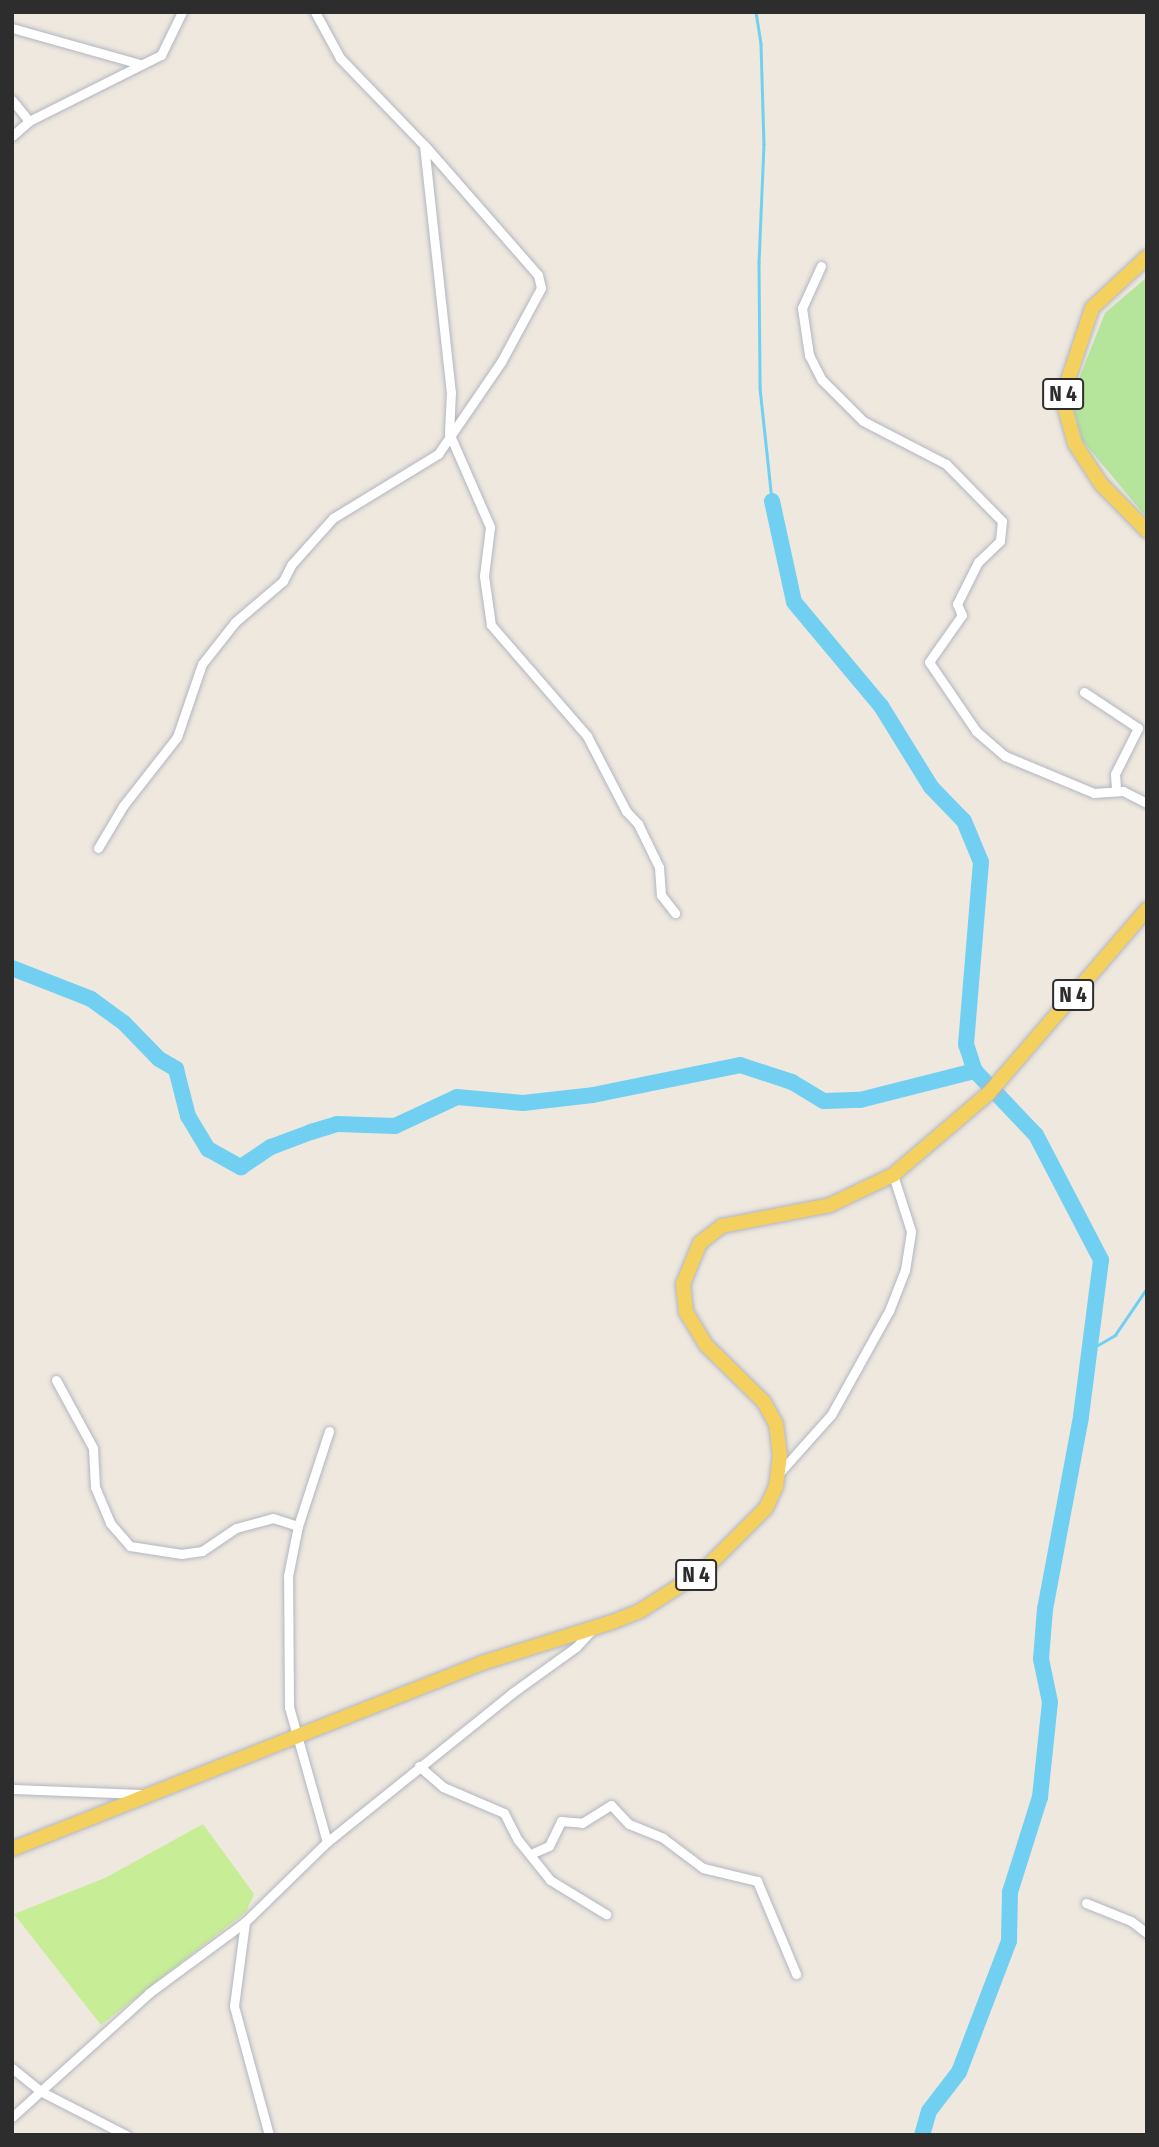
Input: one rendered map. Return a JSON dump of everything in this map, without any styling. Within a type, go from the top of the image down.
[{"type":"main road","name":"N 4","points":[[1147,257],[1092,308],[1062,398],[1075,443],[1101,484],[1147,531]]},
{"type":"main road","name":"N 4","points":[[12,1849],[482,1663],[592,1630],[640,1611],[704,1570],[766,1508],[779,1473],[779,1440],[764,1401],[691,1325],[682,1297],[687,1269],[700,1243],[722,1226],[830,1205],[893,1175],[989,1093],[1140,926],[1147,909]]},
{"type":"street","points":[[12,136],[29,121],[161,55],[182,12]]},
{"type":"street","points":[[98,848],[122,806],[177,737],[202,664],[235,622],[283,580],[291,565],[333,518],[438,454],[449,433],[475,403],[541,288],[538,275],[424,145],[340,58],[315,12]]},
{"type":"street","points":[[12,28],[140,64]]},
{"type":"street","points":[[12,100],[29,121]]},
{"type":"street","points":[[424,145],[451,392],[449,433],[490,527],[484,576],[491,625],[587,736],[626,811],[638,824],[659,867],[661,895],[675,913]]},
{"type":"street","points":[[821,266],[802,309],[809,355],[822,380],[863,421],[946,464],[1002,521],[1000,541],[978,562],[957,604],[962,615],[929,662],[976,731],[1005,756],[1094,793],[1116,790],[1147,803]]},
{"type":"street","points":[[1084,692],[1138,728],[1115,774],[1116,790]]},
{"type":"street","points":[[779,1473],[831,1415],[889,1311],[905,1270],[911,1231],[893,1175]]},
{"type":"street","points":[[56,1380],[93,1448],[95,1487],[110,1523],[130,1546],[181,1554],[202,1551],[236,1528],[273,1518],[298,1527]]},
{"type":"street","points":[[327,1842],[289,1707],[292,1627],[288,1576],[298,1527],[329,1431]]},
{"type":"street","points":[[12,2117],[149,1993],[245,1922],[327,1842],[419,1766],[576,1647],[592,1630]]},
{"type":"street","points":[[419,1766],[443,1787],[505,1813],[518,1840],[533,1853],[550,1880],[606,1914]]},
{"type":"street","points":[[12,1789],[153,1794]]},
{"type":"street","points":[[533,1853],[549,1846],[561,1821],[582,1823],[611,1805],[629,1824],[663,1838],[703,1868],[757,1881],[796,1974]]},
{"type":"street","points":[[1086,1903],[1131,1921],[1147,1933]]},
{"type":"street","points":[[245,1922],[234,2006],[269,2135]]},
{"type":"street","points":[[12,2068],[40,2091],[126,2135]]},
{"type":"green space","points":[[1147,277],[1147,518],[1082,440],[1071,399],[1105,313]]},
{"type":"green space","points":[[203,1824],[254,1894],[246,1912],[101,2025],[14,1914],[105,1878]]},
{"type":"waterway","points":[[756,12],[761,44],[764,144],[759,263],[760,388],[772,501]]},
{"type":"waterway","points":[[772,501],[794,602],[881,706],[931,787],[964,821],[981,862],[966,1044],[975,1071],[1036,1135],[1101,1260],[1081,1417],[1045,1609],[1041,1659],[1050,1702],[1040,1797],[1010,1892],[1009,1941],[959,2072],[929,2111],[922,2135]]},
{"type":"waterway","points":[[12,968],[91,999],[124,1023],[159,1059],[176,1069],[188,1116],[208,1149],[241,1167],[271,1147],[311,1132],[337,1124],[395,1126],[457,1097],[523,1103],[593,1095],[740,1065],[792,1082],[824,1101],[860,1100],[975,1071]]},
{"type":"waterway","points":[[1091,1349],[1115,1335],[1147,1288]]}]
